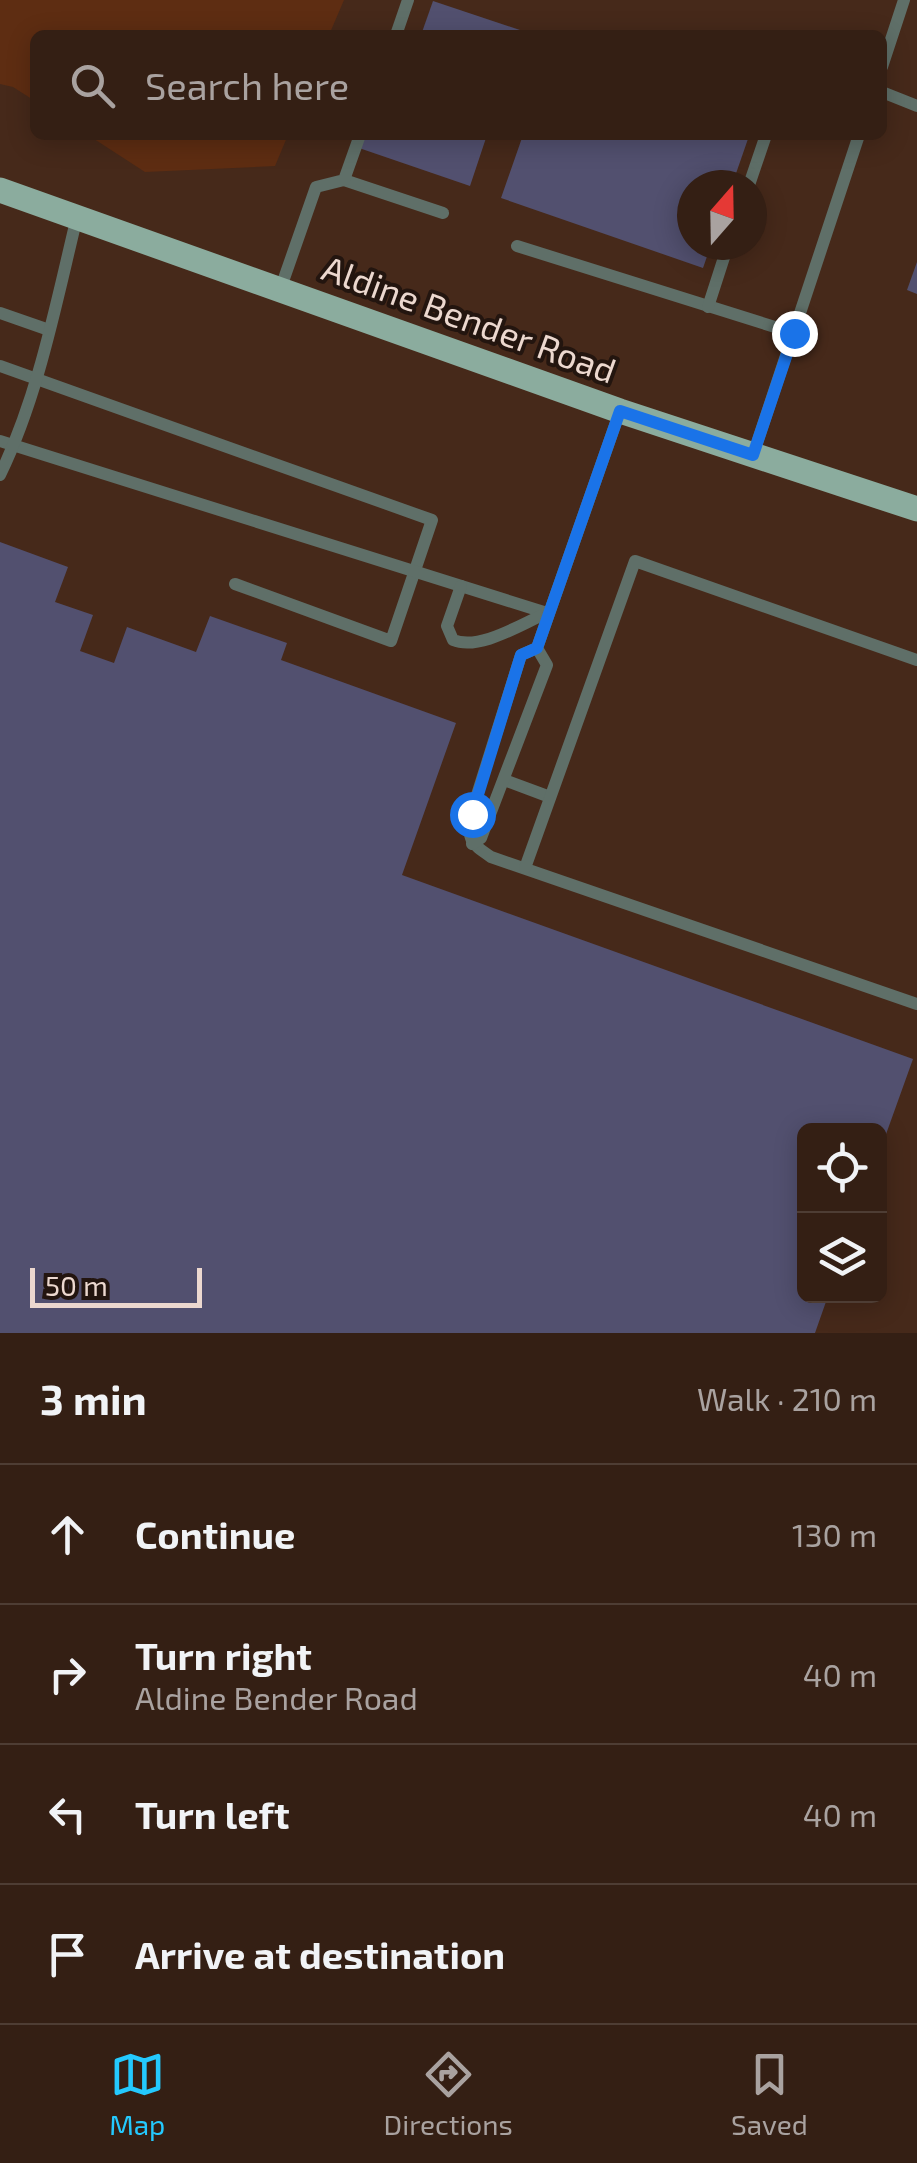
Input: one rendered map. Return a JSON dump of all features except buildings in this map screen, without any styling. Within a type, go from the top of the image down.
[{"type":"main road","name":"Aldine Bender Road","points":[[0,190],[620,411],[917,509]]},
{"type":"lane","points":[[398,30],[408,0]]},
{"type":"lane","points":[[887,53],[904,0]]},
{"type":"lane","points":[[887,94],[917,106]]},
{"type":"lane","points":[[344,180],[358,140]]},
{"type":"lane","points":[[754,170],[764,140]]},
{"type":"lane","points":[[753,455],[858,140]]},
{"type":"lane","points":[[280,290],[316,187],[344,180],[443,213]]},
{"type":"lane","points":[[0,475],[7,444],[36,378],[77,217]]},
{"type":"lane","points":[[517,246],[794,333]]},
{"type":"lane","points":[[708,307],[723,260]]},
{"type":"lane","points":[[0,313],[49,330]]},
{"type":"lane","points":[[0,366],[432,520],[392,641],[235,584]]},
{"type":"lane","points":[[472,844],[481,838],[547,664],[537,648],[547,613],[620,411]]},
{"type":"lane","points":[[7,444],[547,613]]},
{"type":"lane","points":[[524,868],[635,561],[917,660]]},
{"type":"lane","points":[[461,586],[447,626],[453,640],[461,644],[476,642],[547,613]]},
{"type":"lane","points":[[537,648],[521,655],[512,682],[472,814],[468,834],[472,844],[524,868],[917,1004]]},
{"type":"lane","points":[[504,780],[550,797]]},
{"type":"shaded area","points":[[0,0],[344,0],[331,30],[30,30],[30,98],[0,84]]},
{"type":"shaded area","points":[[96,140],[286,140],[275,166],[145,172]]},
{"type":"route","points":[[472,814],[521,655],[537,648],[620,411],[753,455],[794,333]]}]
